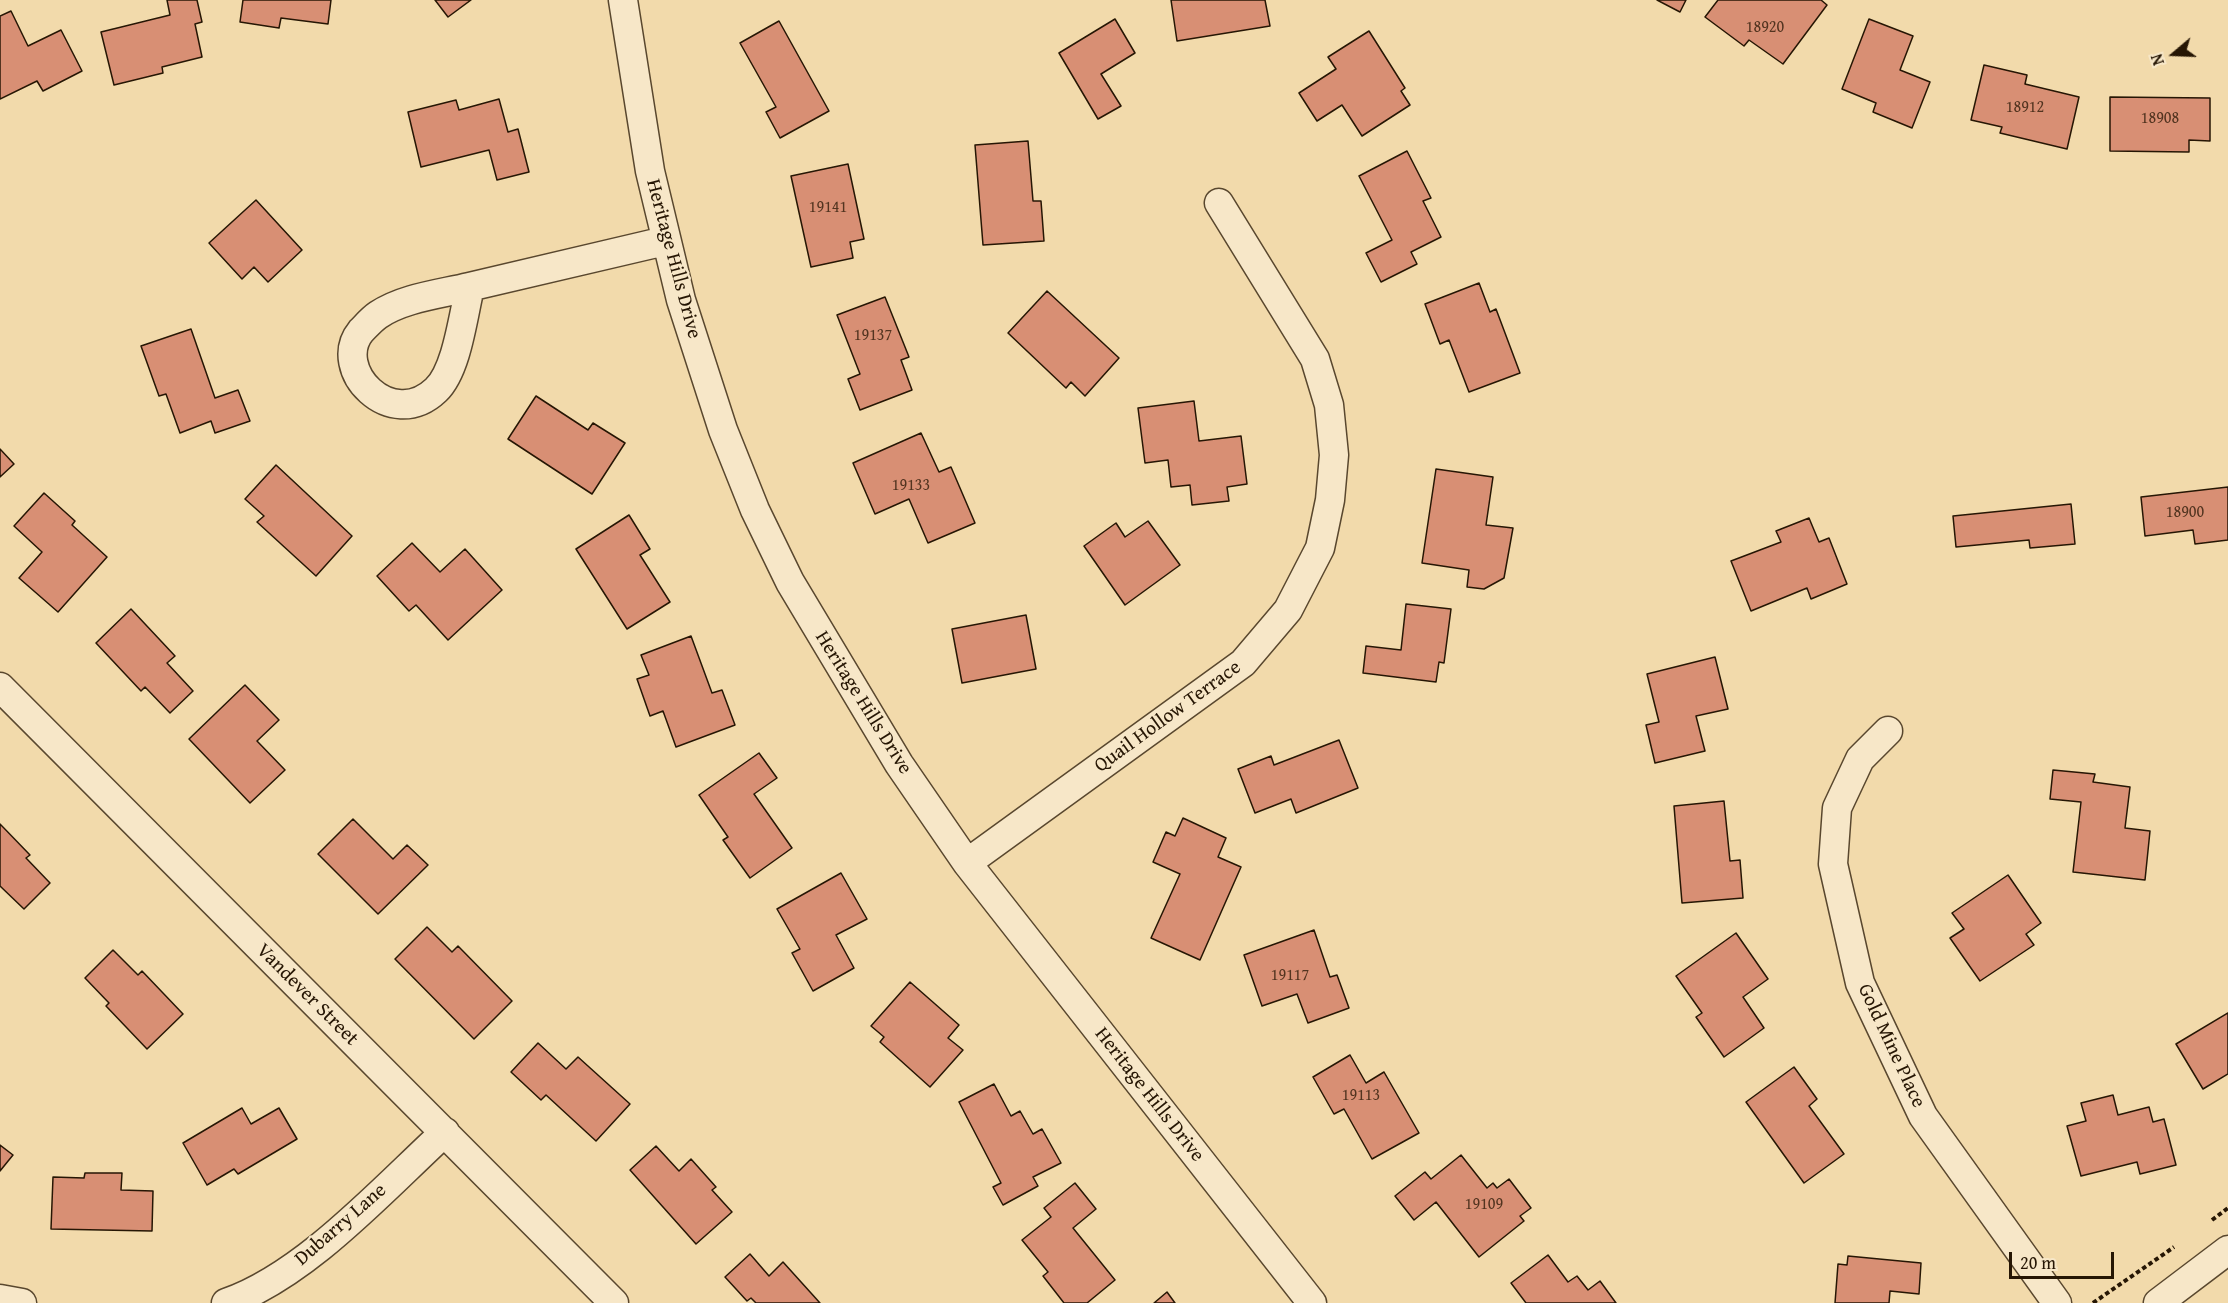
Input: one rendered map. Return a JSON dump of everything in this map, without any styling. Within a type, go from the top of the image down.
[{"type":"street","name":"Heritage Hills Drive","points":[[623,0],[648,160],[664,241],[719,420],[760,521],[790,582],[899,764],[967,862],[1312,1303]]},
{"type":"street","name":"Quail Hollow Terrace","points":[[967,862],[1243,663],[1288,610],[1320,548],[1330,500],[1334,455],[1329,405],[1315,359],[1219,203]]},
{"type":"street","points":[[470,287],[451,366],[437,389],[423,399],[404,404],[386,404],[373,394],[359,378],[352,356],[360,332],[378,315],[415,300],[664,241]]},
{"type":"street","name":"Vandever Street","points":[[0,687],[614,1303]]},
{"type":"street","name":"Gold Mine Place","points":[[1888,731],[1860,759],[1837,808],[1833,864],[1860,983],[1923,1116],[2057,1303]]},
{"type":"street","name":"Dubarry Lane","points":[[226,1303],[242,1298],[303,1262],[445,1132]]},
{"type":"street","points":[[2158,1303],[2228,1250]]},
{"type":"street","points":[[0,1299],[22,1303]]},
{"type":"path","points":[[2203,1227],[2228,1208]]},
{"type":"path","points":[[2093,1303],[2176,1246]]},
{"type":"building","points":[[167,0],[197,0],[202,22],[195,24],[202,57],[162,67],[163,73],[114,85],[101,32],[170,15]]},
{"type":"building","points":[[243,0],[331,0],[328,24],[281,18],[279,28],[240,22]]},
{"type":"building","points":[[435,0],[471,0],[448,17]]},
{"type":"building","points":[[1171,0],[1265,0],[1270,26],[1177,41]]},
{"type":"building","points":[[1657,0],[1686,0],[1680,12]]},
{"type":"building","points":[[1718,0],[1821,0],[1827,5],[1783,64],[1749,40],[1744,46],[1705,17]]},
{"type":"building","points":[[11,11],[28,46],[61,30],[82,71],[43,91],[37,81],[0,99],[0,16]]},
{"type":"building","points":[[1115,19],[1135,53],[1101,74],[1121,106],[1098,119],[1059,53]]},
{"type":"building","points":[[1869,19],[1913,36],[1900,70],[1930,82],[1912,128],[1873,112],[1876,103],[1842,89]]},
{"type":"building","points":[[779,21],[829,111],[780,138],[766,112],[776,107],[740,43]]},
{"type":"building","points":[[1369,31],[1405,88],[1401,91],[1410,105],[1362,136],[1342,105],[1317,121],[1299,93],[1336,69],[1328,57]]},
{"type":"building","points":[[1984,65],[2027,75],[2025,84],[2079,97],[2067,149],[2000,133],[2002,127],[1971,120]]},
{"type":"building","points":[[2110,97],[2210,98],[2210,141],[2189,140],[2189,152],[2110,151]]},
{"type":"building","points":[[499,99],[508,132],[518,129],[529,172],[497,180],[489,150],[421,167],[408,112],[456,100],[459,110]]},
{"type":"building","points":[[1028,141],[1033,201],[1041,201],[1044,241],[983,245],[975,145]]},
{"type":"building","points":[[1407,151],[1431,198],[1423,201],[1441,237],[1411,252],[1417,264],[1381,282],[1366,253],[1392,240],[1359,176]]},
{"type":"building","points":[[848,164],[864,239],[850,242],[853,258],[811,267],[791,176]]},
{"type":"building","points":[[256,200],[302,250],[268,282],[254,267],[242,279],[209,243]]},
{"type":"building","points":[[1479,283],[1490,312],[1496,309],[1520,373],[1469,392],[1449,340],[1440,344],[1425,304]]},
{"type":"building","points":[[1047,291],[1119,358],[1085,396],[1071,382],[1066,388],[1008,333]]},
{"type":"building","points":[[885,297],[909,357],[901,360],[912,390],[860,410],[848,379],[860,374],[837,315]]},
{"type":"building","points":[[191,329],[215,398],[238,390],[250,421],[215,433],[211,421],[180,433],[166,394],[159,396],[141,346]]},
{"type":"building","points":[[536,396],[588,430],[593,423],[625,443],[592,494],[508,439]]},
{"type":"building","points":[[1194,401],[1199,441],[1241,436],[1247,484],[1227,487],[1229,501],[1192,505],[1190,485],[1171,487],[1168,460],[1145,463],[1138,408]]},
{"type":"building","points":[[921,433],[939,472],[951,467],[975,523],[928,543],[909,499],[875,514],[853,463]]},
{"type":"building","points":[[0,449],[14,464],[0,477]]},
{"type":"building","points":[[276,465],[352,536],[316,576],[257,522],[264,516],[245,499]]},
{"type":"building","points":[[1436,469],[1493,477],[1486,525],[1513,528],[1504,578],[1484,589],[1467,587],[1469,570],[1422,563]]},
{"type":"building","points":[[2228,487],[2228,540],[2195,544],[2193,530],[2145,536],[2141,497]]},
{"type":"building","points":[[44,493],[75,521],[72,525],[107,557],[58,612],[19,578],[42,552],[14,526]]},
{"type":"building","points":[[2071,504],[2075,544],[2030,548],[2029,540],[1956,547],[1953,516]]},
{"type":"building","points":[[629,515],[650,549],[640,555],[670,602],[627,629],[576,549]]},
{"type":"building","points":[[1809,518],[1819,542],[1829,538],[1847,584],[1811,599],[1807,588],[1751,611],[1731,561],[1781,542],[1776,531]]},
{"type":"building","points":[[1148,521],[1180,565],[1125,605],[1084,546],[1116,523],[1125,537]]},
{"type":"building","points":[[412,543],[440,572],[465,549],[502,590],[448,640],[416,605],[409,611],[377,576]]},
{"type":"building","points":[[1406,604],[1451,609],[1444,663],[1439,662],[1436,682],[1363,673],[1366,646],[1401,650]]},
{"type":"building","points":[[131,609],[175,656],[167,663],[193,691],[170,713],[145,687],[141,691],[96,643]]},
{"type":"building","points":[[1026,615],[1036,669],[962,683],[952,629]]},
{"type":"building","points":[[691,636],[712,693],[722,690],[735,725],[676,747],[663,711],[650,716],[637,679],[649,675],[641,655]]},
{"type":"building","points":[[1715,657],[1728,709],[1696,716],[1705,751],[1655,763],[1646,725],[1659,722],[1647,674]]},
{"type":"building","points":[[245,685],[279,720],[257,741],[285,770],[250,803],[189,739]]},
{"type":"building","points":[[1339,740],[1358,788],[1296,813],[1291,799],[1255,813],[1238,769],[1271,756],[1274,765]]},
{"type":"building","points":[[759,753],[777,778],[754,794],[792,848],[750,878],[723,840],[728,837],[699,795]]},
{"type":"building","points":[[2053,770],[2095,774],[2093,782],[2130,787],[2125,828],[2150,831],[2145,880],[2073,872],[2081,802],[2050,799]]},
{"type":"building","points":[[1724,801],[1730,861],[1740,860],[1743,898],[1682,903],[1674,806]]},
{"type":"building","points":[[1183,818],[1226,838],[1218,857],[1241,867],[1200,960],[1151,938],[1180,874],[1153,862],[1166,832],[1175,836]]},
{"type":"building","points":[[353,819],[393,859],[407,845],[428,865],[378,914],[318,854]]},
{"type":"building","points":[[0,824],[30,855],[26,858],[50,883],[24,909],[0,886]]},
{"type":"building","points":[[841,873],[867,919],[836,935],[854,968],[813,991],[792,953],[800,949],[777,909]]},
{"type":"building","points":[[2008,875],[2041,923],[2026,934],[2034,945],[1980,981],[1950,938],[1964,929],[1952,913]]},
{"type":"building","points":[[427,927],[452,952],[458,946],[512,1001],[474,1039],[395,959]]},
{"type":"building","points":[[1314,930],[1330,977],[1337,975],[1349,1008],[1308,1023],[1297,994],[1262,1006],[1244,955]]},
{"type":"building","points":[[1736,933],[1768,979],[1743,997],[1764,1028],[1724,1057],[1696,1017],[1702,1013],[1676,976]]},
{"type":"building","points":[[113,950],[138,975],[142,971],[183,1014],[147,1049],[106,1006],[109,1003],[85,978]]},
{"type":"building","points":[[910,982],[959,1025],[948,1038],[963,1050],[930,1087],[880,1042],[884,1037],[871,1026]]},
{"type":"building","points":[[2228,1013],[2228,1074],[2203,1089],[2176,1044]]},
{"type":"building","points":[[538,1043],[566,1069],[578,1057],[630,1104],[596,1141],[546,1095],[541,1100],[511,1072]]},
{"type":"building","points":[[1350,1055],[1366,1083],[1384,1072],[1419,1133],[1372,1159],[1344,1109],[1334,1114],[1313,1077]]},
{"type":"building","points":[[1794,1067],[1817,1099],[1809,1106],[1844,1154],[1804,1183],[1746,1102]]},
{"type":"building","points":[[994,1084],[1011,1116],[1020,1111],[1033,1134],[1042,1129],[1061,1163],[1033,1177],[1038,1186],[1003,1205],[993,1187],[1001,1183],[959,1102]]},
{"type":"building","points":[[2113,1095],[2118,1115],[2149,1107],[2153,1122],[2164,1119],[2176,1165],[2140,1174],[2137,1162],[2081,1176],[2067,1126],[2086,1121],[2081,1103]]},
{"type":"building","points":[[242,1108],[251,1124],[279,1108],[297,1139],[238,1174],[234,1169],[207,1185],[183,1143]]},
{"type":"building","points":[[0,1145],[13,1155],[0,1171]]},
{"type":"building","points":[[656,1146],[679,1171],[691,1159],[716,1187],[712,1190],[732,1212],[696,1244],[630,1170]]},
{"type":"building","points":[[1461,1155],[1487,1188],[1493,1183],[1497,1188],[1509,1179],[1531,1208],[1520,1216],[1524,1221],[1479,1257],[1436,1202],[1414,1220],[1395,1196],[1425,1172],[1431,1179]]},
{"type":"building","points":[[85,1173],[122,1173],[121,1190],[153,1191],[152,1231],[51,1229],[53,1177],[84,1178]]},
{"type":"building","points":[[1075,1183],[1096,1209],[1073,1228],[1115,1280],[1087,1303],[1064,1303],[1043,1276],[1048,1272],[1022,1240],[1051,1217],[1044,1208]]},
{"type":"building","points":[[750,1254],[769,1276],[783,1262],[820,1303],[756,1303],[751,1298],[747,1301],[725,1277]]},
{"type":"building","points":[[1548,1255],[1568,1282],[1577,1276],[1588,1290],[1600,1281],[1616,1303],[1526,1303],[1511,1283]]},
{"type":"building","points":[[1848,1256],[1921,1263],[1919,1294],[1890,1291],[1889,1303],[1835,1303],[1838,1264],[1847,1265]]},
{"type":"building","points":[[1167,1292],[1175,1303],[1154,1303]]}]
